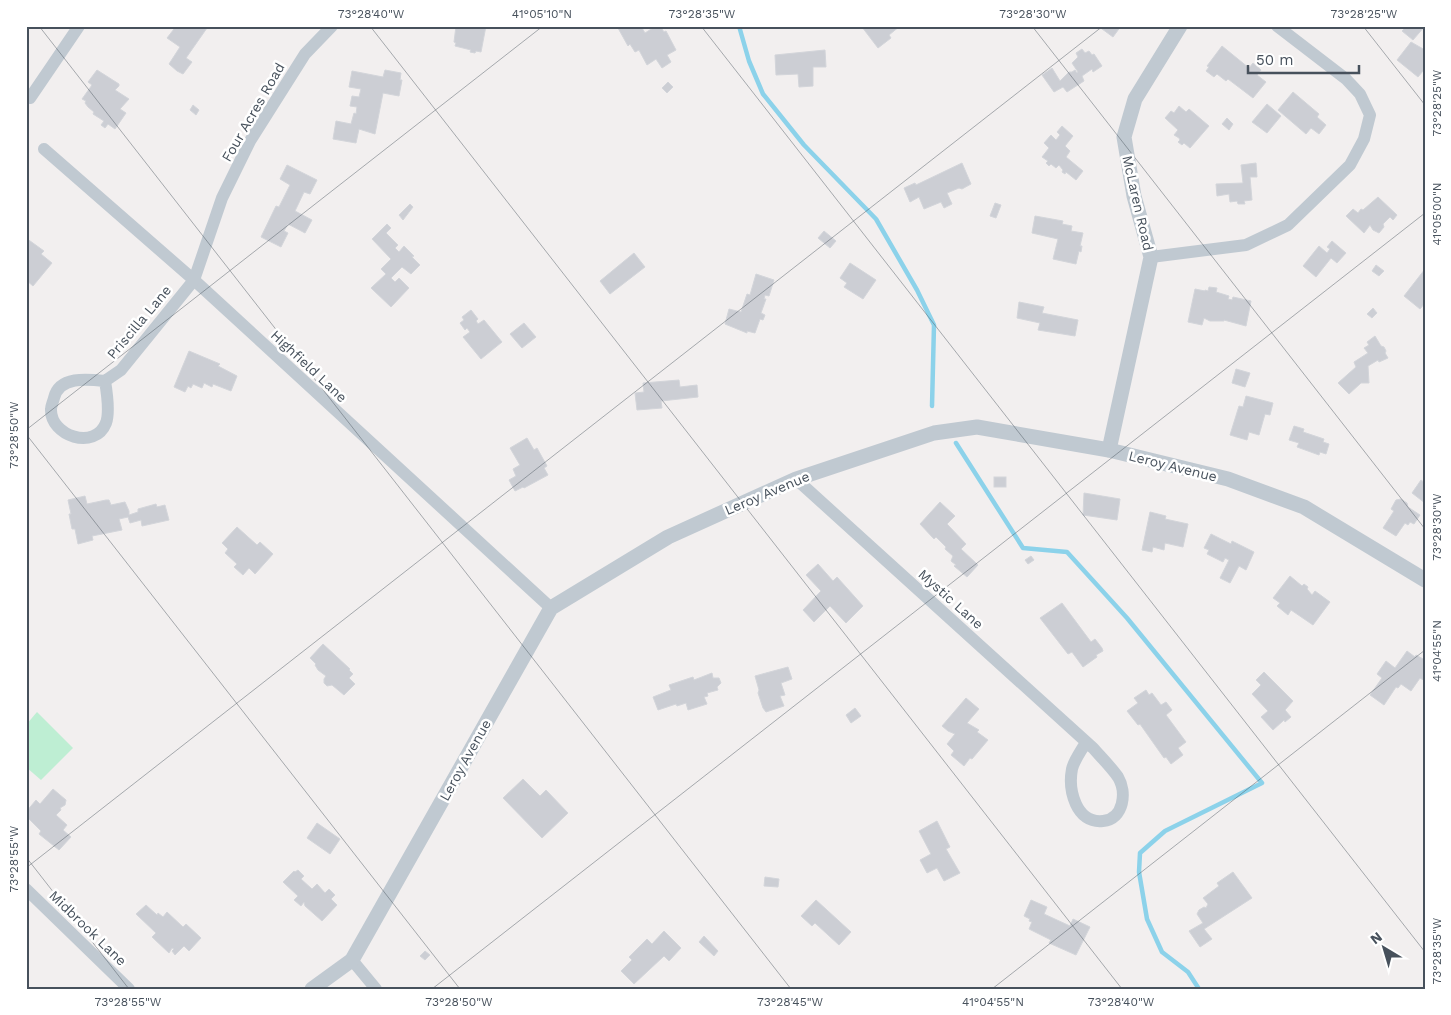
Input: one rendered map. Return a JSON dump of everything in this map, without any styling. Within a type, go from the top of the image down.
[{"type":"street","points":[[30,98],[79,26]]},
{"type":"street","name":"Four Acres Road","points":[[194,280],[222,198],[250,142],[305,54],[332,26]]},
{"type":"street","name":"McLaren Road","points":[[1109,450],[1151,256],[1134,196],[1124,137],[1135,99],[1180,26]]},
{"type":"street","points":[[1151,256],[1246,246],[1288,224],[1350,165],[1364,139],[1370,115],[1360,94],[1346,79],[1277,26]]},
{"type":"street","name":"Highfield Lane","points":[[44,149],[194,280],[551,608]]},
{"type":"street","name":"Priscilla Lane","points":[[105,381],[121,370],[194,280]]},
{"type":"street","points":[[94,380],[105,381],[107,416],[106,424],[102,430],[88,439],[81,439],[64,433],[58,426],[51,410],[56,391],[63,383],[94,380]]},
{"type":"street","name":"Leroy Avenue","points":[[312,989],[352,960],[551,608],[668,537],[796,478],[934,433],[977,427],[1109,450],[1228,479],[1304,507],[1425,580]]},
{"type":"street","name":"Mystic Lane","points":[[796,478],[1086,742],[1119,778],[1123,792],[1123,804],[1114,816],[1104,821],[1081,813],[1072,799],[1072,769],[1086,742]]},
{"type":"street","name":"Midbrook Lane","points":[[26,889],[130,989]]},
{"type":"street","points":[[352,960],[376,989]]},
{"type":"green space","points":[[37,712],[73,748],[41,780],[26,767],[26,725]]},
{"type":"building","points":[[170,26],[206,26],[207,28],[186,58],[192,62],[183,74],[169,64],[180,47],[167,38],[174,29]]},
{"type":"building","points":[[456,26],[486,26],[481,52],[470,52],[471,50],[455,46]]},
{"type":"building","points":[[621,26],[646,26],[642,28],[645,33],[656,26],[660,26],[664,32],[666,31],[676,50],[667,55],[671,62],[662,68],[656,59],[647,65],[639,50],[635,52],[630,44],[628,46],[618,28]]},
{"type":"building","points":[[863,26],[900,26],[889,35],[891,38],[878,48]]},
{"type":"building","points":[[1098,26],[1121,26],[1113,37]]},
{"type":"building","points":[[1407,26],[1425,26],[1413,40],[1402,31]]},
{"type":"building","points":[[1411,42],[1425,50],[1425,73],[1423,71],[1418,77],[1397,60]]},
{"type":"building","points":[[1222,46],[1249,68],[1253,63],[1261,70],[1257,75],[1266,82],[1253,98],[1228,79],[1226,81],[1217,74],[1214,77],[1206,71],[1209,67],[1207,66]]},
{"type":"building","points":[[1082,49],[1085,53],[1089,51],[1092,55],[1094,54],[1102,66],[1093,72],[1092,69],[1082,76],[1084,81],[1067,92],[1063,87],[1054,92],[1042,75],[1052,68],[1060,81],[1069,72],[1075,70],[1077,73],[1072,63],[1078,57],[1076,53]]},
{"type":"building","points":[[825,50],[826,67],[813,67],[813,86],[799,87],[798,74],[776,75],[775,55]]},
{"type":"building","points":[[97,70],[119,84],[115,90],[129,99],[120,109],[126,113],[115,129],[108,124],[105,128],[101,125],[104,121],[93,114],[94,112],[85,103],[86,101],[82,99],[92,85],[88,82]]},
{"type":"building","points":[[385,70],[401,73],[400,80],[402,80],[399,96],[383,93],[375,134],[359,129],[356,143],[333,139],[336,121],[351,124],[354,113],[356,114],[357,107],[350,106],[352,96],[359,97],[361,89],[349,87],[352,71],[383,77]]},
{"type":"building","points":[[668,82],[673,87],[667,93],[662,88]]},
{"type":"building","points":[[1293,92],[1319,114],[1317,117],[1326,125],[1319,134],[1311,128],[1306,134],[1278,110]]},
{"type":"building","points":[[1267,104],[1281,116],[1267,133],[1252,122]]},
{"type":"building","points":[[193,105],[199,110],[196,115],[190,110]]},
{"type":"building","points":[[1179,106],[1186,112],[1189,109],[1209,126],[1190,148],[1184,143],[1182,145],[1178,142],[1179,138],[1174,135],[1178,130],[1165,118],[1171,111],[1174,113]]},
{"type":"building","points":[[1227,118],[1233,124],[1229,130],[1222,124]]},
{"type":"building","points":[[1062,126],[1073,136],[1065,146],[1070,151],[1066,157],[1083,171],[1076,180],[1066,172],[1065,174],[1062,172],[1063,170],[1059,165],[1056,168],[1051,164],[1049,166],[1046,163],[1048,161],[1042,157],[1049,148],[1044,143],[1051,135],[1056,140],[1060,135],[1057,132]]},
{"type":"building","points":[[962,163],[971,184],[962,189],[959,188],[947,193],[952,204],[944,208],[941,202],[924,209],[919,197],[910,202],[904,188],[915,183],[916,185]]},
{"type":"building","points":[[1256,163],[1257,177],[1250,177],[1252,200],[1244,201],[1245,204],[1238,204],[1237,201],[1230,202],[1229,194],[1217,196],[1216,184],[1243,183],[1241,165]]},
{"type":"building","points":[[287,165],[317,180],[310,194],[304,192],[295,211],[312,220],[305,233],[288,224],[284,231],[288,233],[281,247],[261,237],[276,206],[279,207],[290,185],[280,179]]},
{"type":"building","points":[[1378,197],[1397,215],[1393,220],[1390,217],[1383,224],[1384,227],[1379,233],[1373,230],[1370,225],[1364,233],[1346,216],[1353,209],[1358,213]]},
{"type":"building","points":[[995,203],[1001,205],[996,218],[990,216]]},
{"type":"building","points":[[410,204],[413,207],[403,220],[399,215]]},
{"type":"building","points":[[1035,216],[1063,221],[1062,224],[1072,226],[1071,231],[1083,233],[1080,246],[1082,246],[1081,252],[1079,251],[1076,264],[1053,259],[1058,239],[1032,233]]},
{"type":"building","points":[[387,224],[391,228],[386,233],[398,245],[395,248],[399,252],[404,246],[420,265],[411,274],[402,267],[391,278],[395,282],[399,278],[409,288],[391,307],[371,288],[386,274],[381,269],[391,259],[372,239]]},
{"type":"building","points":[[824,231],[836,241],[830,248],[818,238]]},
{"type":"building","points":[[26,238],[44,251],[41,254],[52,263],[33,286],[26,280],[29,272],[26,270]]},
{"type":"building","points":[[1332,241],[1346,253],[1337,263],[1331,258],[1316,277],[1303,266],[1319,246],[1327,253],[1330,249],[1327,247]]},
{"type":"building","points":[[634,253],[645,267],[610,294],[600,281]]},
{"type":"building","points":[[850,263],[876,280],[863,299],[844,287],[847,283],[840,278]]},
{"type":"building","points":[[1376,265],[1384,271],[1379,276],[1372,271]]},
{"type":"building","points":[[1425,269],[1425,303],[1420,309],[1404,296]]},
{"type":"building","points":[[756,274],[774,280],[769,296],[765,295],[764,299],[766,299],[761,313],[765,315],[763,320],[760,319],[755,333],[747,331],[747,333],[725,324],[729,309],[741,312],[747,294],[750,295]]},
{"type":"building","points":[[1209,287],[1217,288],[1216,292],[1229,296],[1228,299],[1232,300],[1233,297],[1251,301],[1246,326],[1224,320],[1210,321],[1204,318],[1202,325],[1188,322],[1195,289],[1208,291]]},
{"type":"building","points":[[1019,302],[1044,307],[1042,313],[1078,320],[1075,336],[1038,330],[1040,323],[1017,318]]},
{"type":"building","points":[[1373,308],[1377,313],[1372,318],[1367,314]]},
{"type":"building","points":[[471,310],[478,319],[476,321],[478,324],[484,320],[502,342],[481,359],[463,337],[470,332],[467,328],[465,330],[460,323],[464,320],[462,317]]},
{"type":"building","points":[[524,323],[536,337],[522,348],[510,334]]},
{"type":"building","points":[[1375,336],[1381,346],[1384,347],[1388,358],[1379,362],[1378,360],[1368,366],[1369,383],[1361,383],[1349,394],[1338,383],[1356,367],[1354,362],[1368,353],[1364,348],[1369,345],[1367,342]]},
{"type":"building","points":[[189,351],[220,364],[218,366],[237,376],[231,391],[213,384],[212,387],[204,383],[202,388],[193,384],[191,388],[188,386],[185,392],[174,387]]},
{"type":"building","points":[[1236,369],[1250,373],[1245,387],[1232,383]]},
{"type":"building","points":[[679,380],[680,387],[697,385],[698,397],[661,401],[662,408],[637,410],[635,393],[644,392],[643,383]]},
{"type":"building","points":[[1246,396],[1273,403],[1270,415],[1265,414],[1259,435],[1249,432],[1247,440],[1230,435],[1239,406],[1243,407]]},
{"type":"building","points":[[1294,426],[1304,429],[1303,432],[1324,439],[1323,442],[1329,444],[1326,454],[1320,452],[1319,455],[1297,447],[1299,443],[1289,440]]},
{"type":"building","points":[[527,438],[534,450],[537,448],[547,466],[544,468],[548,475],[515,491],[509,480],[516,476],[513,469],[520,465],[510,448]]},
{"type":"building","points":[[994,477],[1006,477],[1006,487],[994,487]]},
{"type":"building","points":[[1421,480],[1425,483],[1425,503],[1412,493]]},
{"type":"building","points":[[1084,493],[1120,499],[1117,520],[1083,515]]},
{"type":"building","points":[[85,496],[87,504],[106,500],[109,500],[111,505],[125,502],[129,515],[138,512],[138,509],[156,504],[157,507],[165,505],[169,520],[142,526],[141,520],[130,523],[128,517],[119,519],[122,530],[92,536],[93,540],[78,544],[75,529],[72,529],[68,500]]},
{"type":"building","points":[[1401,499],[1407,503],[1408,507],[1420,515],[1414,524],[1410,522],[1408,525],[1405,523],[1396,536],[1383,528],[1394,511],[1391,509],[1396,500]]},
{"type":"building","points":[[940,502],[955,516],[947,524],[966,544],[961,549],[978,565],[967,577],[954,566],[956,565],[951,561],[953,556],[945,549],[946,547],[936,537],[934,539],[920,524]]},
{"type":"building","points":[[1150,512],[1166,516],[1165,519],[1188,524],[1183,547],[1165,543],[1164,550],[1153,547],[1152,552],[1142,550]]},
{"type":"building","points":[[237,527],[257,545],[260,542],[273,554],[255,574],[249,568],[243,575],[234,567],[237,564],[225,553],[228,549],[222,543]]},
{"type":"building","points":[[1211,534],[1231,544],[1232,541],[1254,552],[1246,570],[1239,566],[1230,583],[1220,578],[1229,560],[1225,558],[1223,562],[1207,554],[1209,550],[1204,548]]},
{"type":"building","points":[[1031,556],[1034,560],[1028,564],[1025,560]]},
{"type":"building","points":[[818,564],[833,581],[837,577],[863,606],[846,623],[830,606],[814,622],[803,610],[821,591],[806,575]]},
{"type":"building","points":[[1290,576],[1302,586],[1304,584],[1308,587],[1307,589],[1312,595],[1315,591],[1330,602],[1313,625],[1291,610],[1288,615],[1277,606],[1280,603],[1273,598]]},
{"type":"building","points":[[1062,603],[1091,642],[1095,639],[1103,651],[1083,667],[1072,652],[1068,654],[1040,618]]},
{"type":"building","points":[[323,644],[353,674],[349,678],[355,684],[344,695],[332,685],[327,686],[324,683],[326,676],[318,670],[316,664],[310,658]]},
{"type":"building","points":[[1407,651],[1415,657],[1416,655],[1425,660],[1425,681],[1420,678],[1411,691],[1401,684],[1398,688],[1396,687],[1384,705],[1370,695],[1382,678],[1377,674],[1386,661],[1395,668]]},
{"type":"building","points":[[788,667],[792,679],[781,683],[785,695],[780,696],[784,706],[766,712],[758,693],[759,690],[755,676]]},
{"type":"building","points":[[1264,672],[1293,701],[1285,710],[1291,717],[1285,722],[1284,720],[1273,730],[1261,717],[1268,711],[1252,694],[1261,685],[1256,680]]},
{"type":"building","points":[[712,673],[713,678],[719,678],[721,683],[717,687],[718,690],[707,693],[708,696],[704,697],[707,704],[688,710],[686,703],[677,706],[676,704],[658,710],[653,697],[671,690],[669,685],[693,677],[694,680]]},
{"type":"building","points":[[1146,690],[1149,695],[1152,693],[1161,705],[1166,702],[1172,710],[1166,715],[1186,742],[1178,748],[1183,755],[1171,764],[1166,757],[1164,758],[1140,724],[1138,725],[1127,711],[1138,703],[1134,698]]},
{"type":"building","points":[[966,698],[979,709],[967,723],[979,730],[977,732],[988,740],[964,766],[951,755],[954,751],[947,744],[955,734],[942,726]]},
{"type":"building","points":[[855,708],[861,716],[851,723],[846,715]]},
{"type":"building","points":[[523,779],[540,796],[546,790],[568,813],[542,838],[503,798]]},
{"type":"building","points":[[53,789],[66,800],[65,805],[60,808],[61,810],[56,815],[67,825],[63,830],[71,837],[59,850],[39,834],[41,831],[26,816],[26,812],[36,800],[40,804]]},
{"type":"building","points":[[937,821],[950,847],[946,849],[960,873],[944,881],[937,868],[927,873],[920,860],[931,854],[919,831]]},
{"type":"building","points":[[317,823],[340,839],[330,854],[307,838]]},
{"type":"building","points":[[298,870],[304,876],[301,879],[312,889],[317,884],[325,893],[329,889],[335,895],[331,899],[337,905],[322,921],[305,906],[304,902],[301,906],[294,900],[298,896],[283,882],[294,871]]},
{"type":"building","points":[[1233,872],[1252,898],[1204,929],[1212,939],[1200,947],[1189,931],[1203,923],[1197,914],[1199,910],[1204,907],[1206,908],[1208,904],[1203,898],[1219,886],[1217,883]]},
{"type":"building","points":[[765,877],[779,879],[778,887],[764,886]]},
{"type":"building","points":[[816,900],[851,932],[839,945],[815,923],[812,926],[801,916]]},
{"type":"building","points":[[1031,900],[1047,907],[1044,914],[1070,926],[1073,919],[1090,927],[1076,955],[1049,943],[1051,940],[1029,929],[1032,922],[1024,916]]},
{"type":"building","points":[[146,905],[157,915],[158,913],[163,917],[167,912],[183,927],[186,924],[201,938],[189,951],[184,946],[175,955],[172,948],[169,953],[152,937],[156,933],[136,914]]},
{"type":"building","points":[[664,931],[681,948],[669,961],[664,956],[634,984],[621,971],[632,960],[629,957],[647,939],[652,944]]},
{"type":"building","points":[[704,936],[718,951],[714,956],[699,942]]},
{"type":"building","points":[[425,951],[430,955],[425,960],[420,956]]},
{"type":"waterway","points":[[739,26],[749,61],[763,94],[804,145],[876,219],[917,290],[934,325],[932,406]]},
{"type":"waterway","points":[[956,443],[1023,548],[1067,552],[1127,618],[1262,783],[1165,831],[1140,853],[1139,872],[1147,919],[1162,952],[1188,972],[1199,989]]}]
